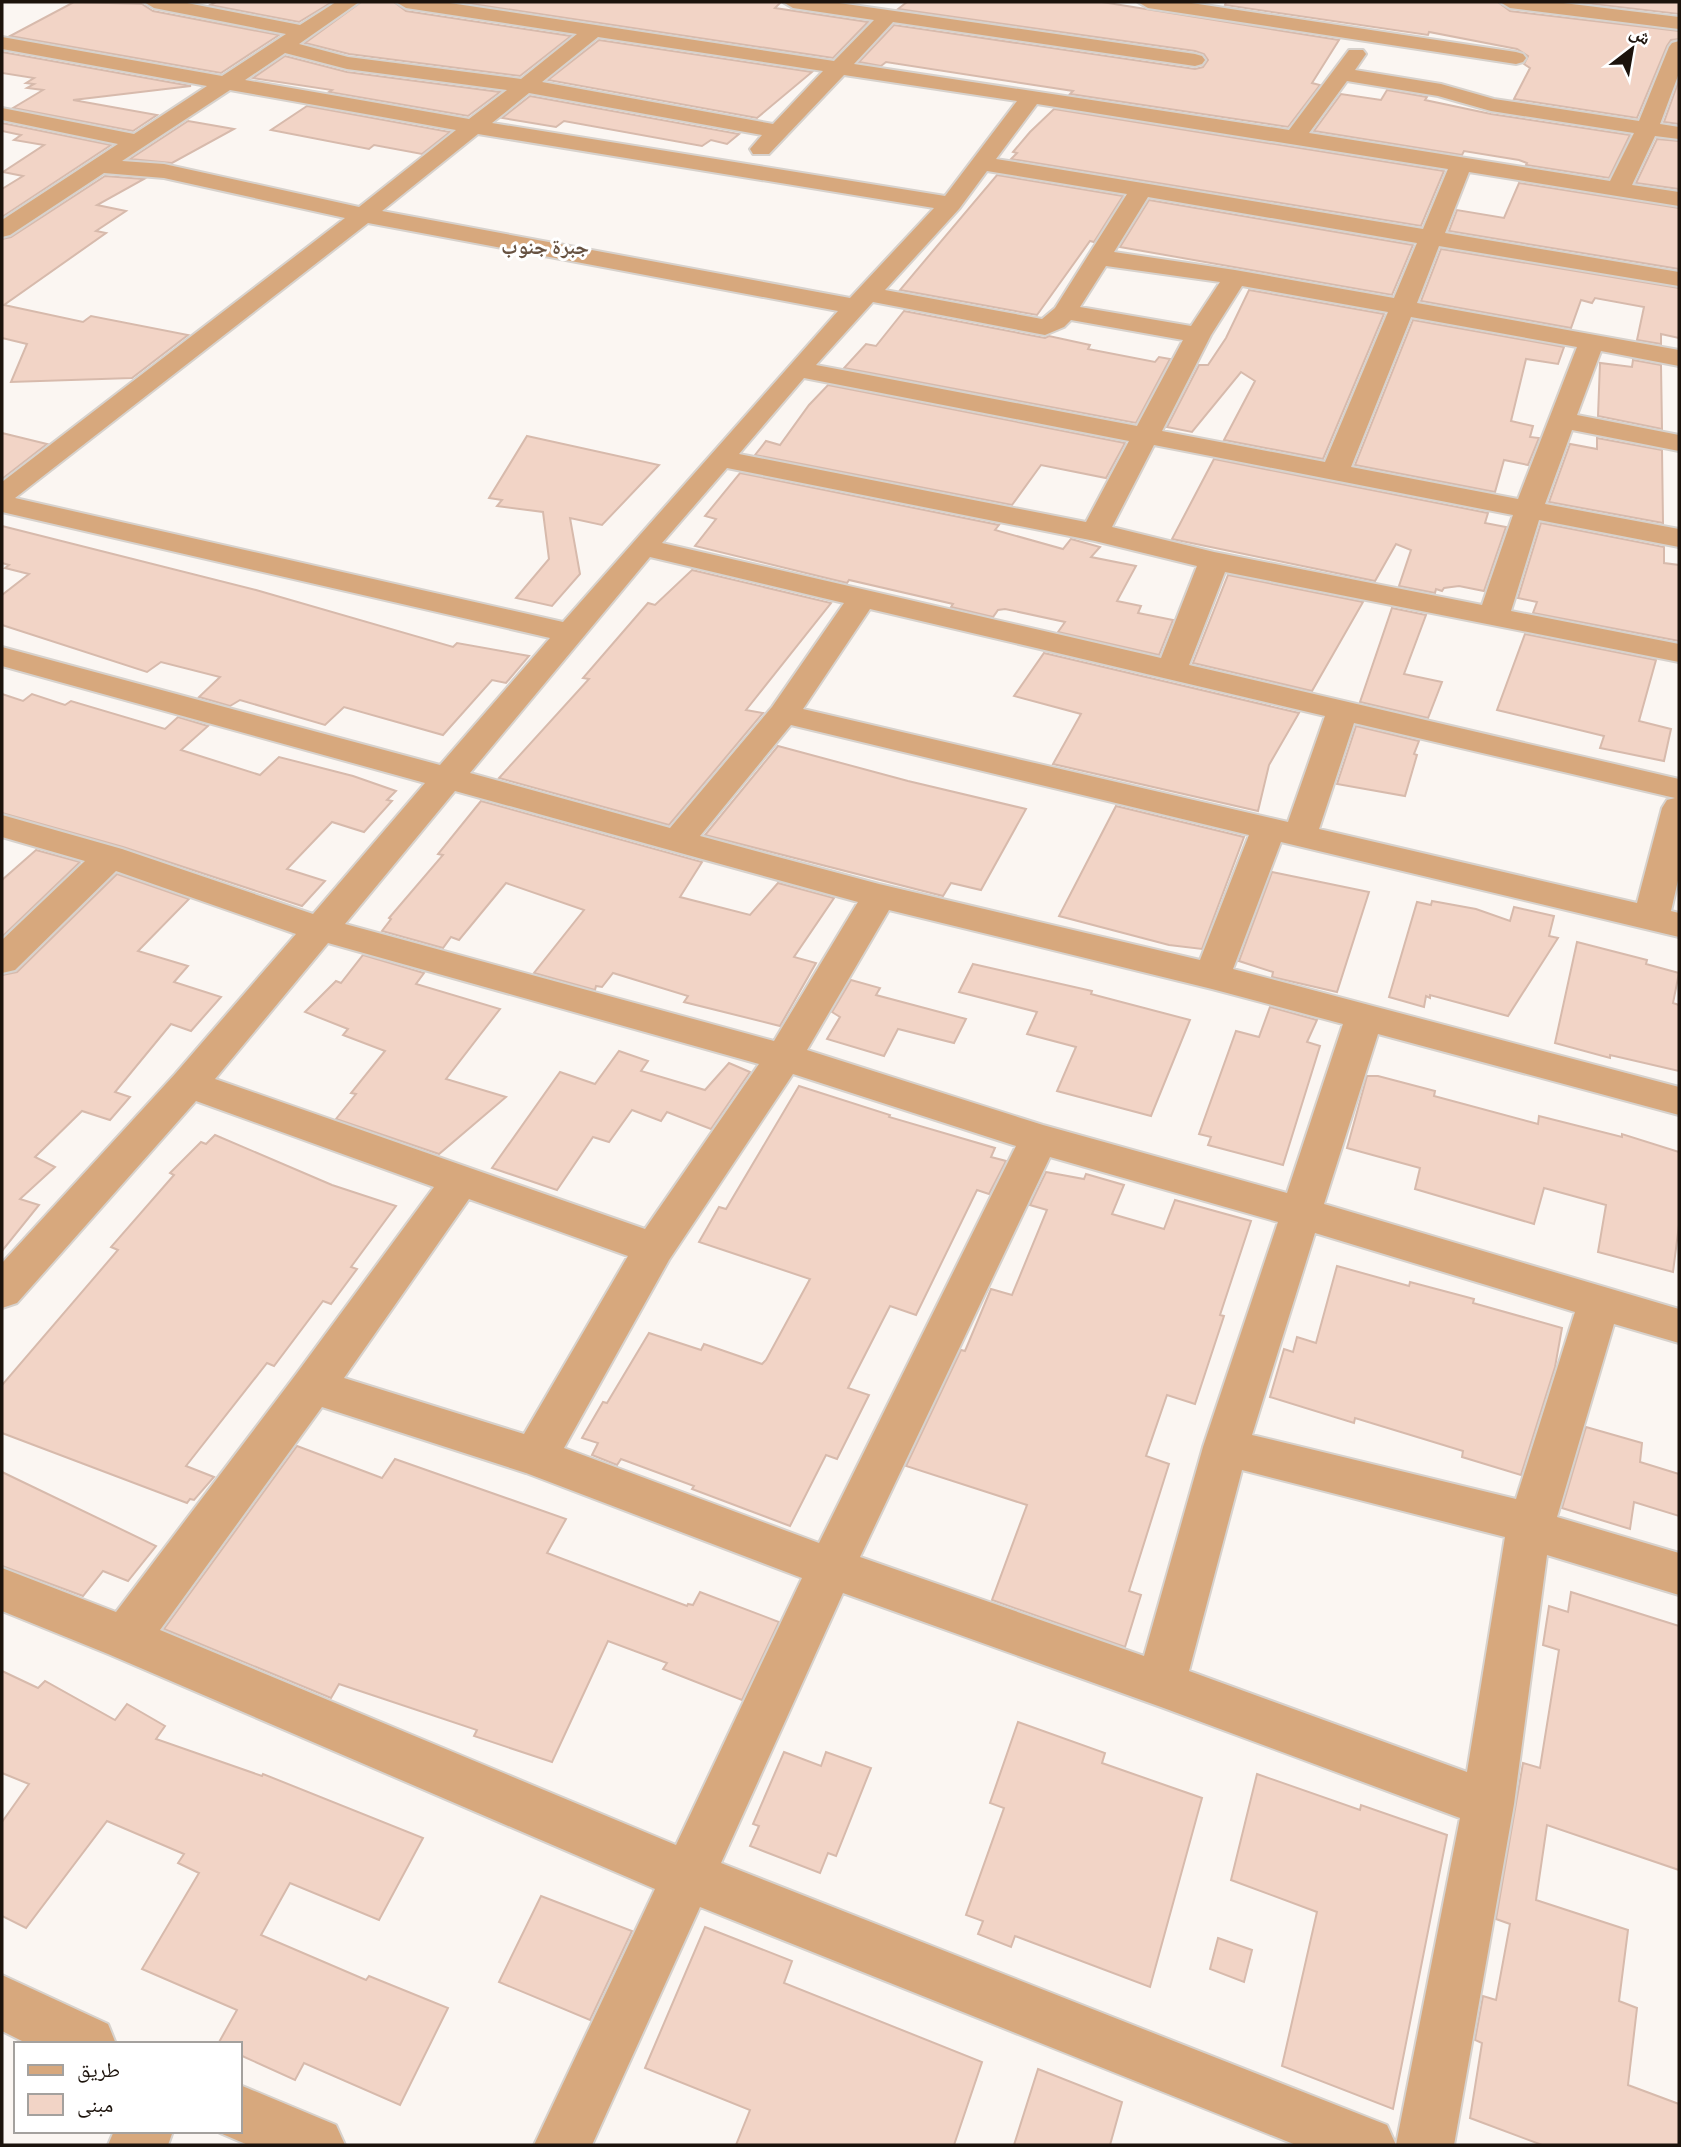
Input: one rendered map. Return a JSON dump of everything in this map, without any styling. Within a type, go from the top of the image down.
[{"type":"street","points":[[154,2],[177,3],[304,32]]},
{"type":"street","points":[[2,230],[349,2]]},
{"type":"street","points":[[406,2],[1152,115],[1679,199]]},
{"type":"street","points":[[495,15],[516,2]]},
{"type":"street","points":[[802,2],[889,16],[1203,49]]},
{"type":"street","points":[[1148,2],[1231,8],[1370,36],[1516,58]]},
{"type":"street","points":[[1510,2],[1679,23]]},
{"type":"street","points":[[1491,105],[1541,4]]},
{"type":"street","points":[[1152,115],[1231,8]]},
{"type":"street","points":[[743,169],[889,16]]},
{"type":"street","points":[[2,495],[363,215],[595,30]]},
{"type":"street","points":[[1295,138],[1370,36]]},
{"type":"street","points":[[2,43],[475,127],[951,204]]},
{"type":"street","points":[[283,46],[347,63],[527,86],[777,131]]},
{"type":"street","points":[[1618,188],[1674,77],[1679,47]]},
{"type":"street","points":[[375,110],[427,74]]},
{"type":"street","points":[[1340,74],[1441,90],[1491,105],[1679,133]]},
{"type":"street","points":[[6,1279],[189,1084],[643,547],[798,369],[951,204],[1031,97]]},
{"type":"street","points":[[593,145],[645,107]]},
{"type":"street","points":[[2,114],[137,141]]},
{"type":"street","points":[[982,163],[1679,279]]},
{"type":"street","points":[[1334,473],[1461,165]]},
{"type":"street","points":[[100,166],[164,171],[363,215],[862,301],[1045,327],[1065,312],[1141,190]]},
{"type":"street","points":[[1097,257],[1403,306],[1679,359]]},
{"type":"street","points":[[1095,532],[1198,335],[1235,277]]},
{"type":"street","points":[[1065,312],[1198,335]]},
{"type":"street","points":[[1494,615],[1560,420],[1591,343]]},
{"type":"street","points":[[798,369],[1679,538]]},
{"type":"street","points":[[1560,420],[1679,443]]},
{"type":"street","points":[[722,459],[1095,532],[1214,561],[1679,653]]},
{"type":"street","points":[[2,504],[570,633]]},
{"type":"street","points":[[643,547],[1679,789]]},
{"type":"street","points":[[1171,672],[1214,561]]},
{"type":"street","points":[[678,840],[783,714],[863,598]]},
{"type":"street","points":[[2,656],[879,897],[1212,976],[1679,1101]]},
{"type":"street","points":[[1212,976],[1342,712]]},
{"type":"street","points":[[783,714],[1665,922],[1679,808]]},
{"type":"street","points":[[2,826],[110,857],[320,929],[784,1057],[1039,1139],[1301,1213],[1679,1326]]},
{"type":"street","points":[[2,961],[110,857]]},
{"type":"street","points":[[535,1457],[654,1249],[784,1057],[879,897]]},
{"type":"street","points":[[1161,1684],[1226,1447],[1364,1017]]},
{"type":"street","points":[[189,1084],[654,1249]]},
{"type":"street","points":[[563,2145],[831,1568],[1039,1139]]},
{"type":"street","points":[[125,1638],[313,1386],[460,1181]]},
{"type":"street","points":[[1425,2145],[1488,1804],[1525,1547],[1599,1303]]},
{"type":"street","points":[[313,1386],[535,1457],[831,1568],[1161,1684],[1488,1804]]},
{"type":"street","points":[[1226,1447],[1522,1521],[1532,1530],[1679,1574]]},
{"type":"street","points":[[2,1589],[125,1638],[687,1876],[1367,2145]]},
{"type":"street","points":[[2,2003],[84,2042]]},
{"type":"street","points":[[242,2114],[316,2145]]},
{"type":"building","points":[[74,2],[142,4],[153,11],[279,35],[221,73],[10,36]]},
{"type":"building","points":[[216,2],[332,2],[299,22],[210,5]]},
{"type":"building","points":[[361,2],[394,2],[406,11],[571,36],[520,76],[349,54],[305,43]]},
{"type":"building","points":[[459,2],[781,2],[775,8],[868,22],[833,58]]},
{"type":"building","points":[[907,2],[1102,2],[1339,40],[1312,83],[1320,85],[1288,127],[1070,94],[1073,91],[886,62],[881,66],[859,62],[894,25],[1195,69],[1203,67],[1208,60],[1204,54],[1195,51],[898,9]]},
{"type":"building","points":[[1226,2],[1498,2],[1510,11],[1679,31],[1679,39],[1671,40],[1667,46],[1637,118],[1514,99],[1530,68],[1524,64],[1528,56],[1517,49],[1429,32],[1428,35],[1225,5]]},
{"type":"building","points":[[1575,2],[1679,2],[1679,14]]},
{"type":"building","points":[[599,40],[812,72],[757,118],[548,80]]},
{"type":"building","points":[[2,52],[191,86],[73,100],[157,115],[133,131],[13,108],[43,90],[27,88],[34,84],[26,83],[34,78],[2,73]]},
{"type":"building","points":[[285,56],[347,72],[500,92],[468,116],[253,78]]},
{"type":"building","points":[[1679,80],[1679,124],[1664,122]]},
{"type":"building","points":[[1387,90],[1427,97],[1425,100],[1491,114],[1630,135],[1609,178],[1526,165],[1527,163],[1519,160],[1464,151],[1462,155],[1314,131],[1341,94],[1381,100]]},
{"type":"building","points":[[530,96],[739,134],[727,144],[711,140],[702,146],[564,121],[556,127],[502,118]]},
{"type":"building","points":[[307,106],[450,132],[422,154],[374,145],[369,149],[271,130]]},
{"type":"building","points":[[1054,109],[1444,171],[1421,226],[1011,159],[1017,153],[1013,152],[1030,132]]},
{"type":"building","points":[[188,121],[234,129],[172,163],[130,159]]},
{"type":"building","points":[[2,123],[111,145],[2,217],[2,189],[23,176],[3,172],[44,145],[14,140],[21,135],[2,131]]},
{"type":"building","points":[[1657,139],[1679,141],[1679,189],[1636,183]]},
{"type":"building","points":[[997,175],[1123,196],[1094,242],[1090,241],[1037,315],[900,290]]},
{"type":"building","points":[[105,176],[144,179],[97,205],[126,211],[96,231],[106,233],[4,305],[83,322],[91,316],[188,335],[132,378],[11,382],[27,344],[2,338],[2,239],[11,237]]},
{"type":"building","points":[[1519,183],[1679,208],[1679,269],[1449,231],[1457,210],[1504,218]]},
{"type":"building","points":[[1149,200],[1413,245],[1392,295],[1120,247]]},
{"type":"building","points":[[1441,249],[1679,288],[1679,338],[1661,334],[1661,344],[1637,340],[1644,307],[1595,298],[1592,303],[1581,300],[1571,328],[1421,301]]},
{"type":"building","points":[[1249,290],[1384,314],[1323,459],[1224,440],[1255,381],[1241,372],[1192,432],[1167,427],[1199,365],[1208,365],[1226,338]]},
{"type":"building","points":[[904,311],[1045,338],[1049,336],[1090,345],[1088,349],[1155,362],[1159,357],[1170,359],[1136,423],[844,368],[866,344],[876,346]]},
{"type":"building","points":[[1413,320],[1564,347],[1558,364],[1526,359],[1511,421],[1533,426],[1530,437],[1539,438],[1528,465],[1504,460],[1495,492],[1355,465]]},
{"type":"building","points":[[1633,360],[1661,365],[1662,429],[1598,416],[1600,363],[1632,367]]},
{"type":"building","points":[[828,385],[1125,443],[1106,478],[1041,465],[1012,505],[755,455],[766,441],[780,445],[809,405]]},
{"type":"building","points":[[2,433],[47,444],[2,479]]},
{"type":"building","points":[[527,436],[659,465],[602,525],[570,518],[580,574],[552,606],[516,598],[549,559],[543,512],[497,506],[502,500],[489,498]]},
{"type":"building","points":[[1597,438],[1662,450],[1663,523],[1549,502],[1570,444],[1597,449]]},
{"type":"building","points":[[1214,459],[1488,513],[1485,523],[1506,527],[1484,591],[1459,586],[1444,588],[1442,591],[1436,589],[1435,593],[1399,586],[1411,550],[1396,544],[1375,581],[1172,539]]},
{"type":"building","points":[[740,473],[999,525],[995,530],[1063,549],[1071,539],[1100,547],[1091,557],[1136,566],[1117,601],[1141,606],[1138,613],[1173,620],[1159,655],[1058,632],[1065,622],[1005,609],[998,610],[993,617],[951,607],[953,604],[849,580],[847,583],[695,546],[716,519],[705,516]]},
{"type":"building","points":[[1541,523],[1664,547],[1664,563],[1679,565],[1679,641],[1533,613],[1537,602],[1518,598]]},
{"type":"building","points":[[2,526],[256,590],[453,647],[457,643],[529,656],[506,683],[492,680],[443,735],[344,707],[325,725],[240,700],[230,706],[199,697],[220,677],[161,662],[147,672],[2,625],[2,595],[29,574],[5,568],[9,565],[2,563]]},
{"type":"building","points":[[692,570],[831,603],[746,710],[763,713],[669,825],[499,778],[589,679],[583,678],[648,603],[655,605]]},
{"type":"building","points":[[1228,575],[1363,602],[1312,691],[1193,663]]},
{"type":"building","points":[[1392,608],[1426,615],[1404,674],[1442,682],[1428,718],[1360,702]]},
{"type":"building","points":[[1525,634],[1656,660],[1639,721],[1671,729],[1664,761],[1600,748],[1604,736],[1497,710]]},
{"type":"building","points":[[1044,653],[1299,713],[1269,765],[1258,811],[1053,764],[1081,714],[1014,696]]},
{"type":"building","points":[[2,694],[23,701],[32,694],[65,705],[71,701],[165,729],[178,717],[208,726],[181,750],[260,775],[279,757],[353,776],[396,791],[387,800],[392,801],[364,832],[332,822],[287,869],[325,881],[302,906],[123,847],[2,813]]},
{"type":"building","points":[[1356,726],[1419,741],[1405,796],[1337,784]]},
{"type":"building","points":[[778,746],[1026,809],[981,890],[951,883],[943,896],[705,835]]},
{"type":"building","points":[[481,801],[702,862],[680,897],[750,915],[778,883],[834,898],[794,957],[816,963],[780,1026],[684,1002],[688,996],[613,973],[602,987],[596,986],[595,990],[534,973],[584,910],[506,883],[459,940],[451,937],[443,948],[382,931],[391,919],[389,918],[443,855],[438,854]]},
{"type":"building","points":[[1116,806],[1244,837],[1202,949],[1169,945],[1059,916]]},
{"type":"building","points":[[36,850],[80,862],[2,937],[2,880]]},
{"type":"building","points":[[1272,872],[1369,892],[1337,992],[1272,977],[1273,972],[1239,961]]},
{"type":"building","points":[[117,874],[189,899],[138,951],[188,966],[174,982],[221,997],[191,1031],[171,1024],[115,1092],[130,1097],[110,1120],[82,1111],[35,1157],[55,1167],[20,1199],[39,1205],[2,1251],[2,975],[17,972]]},
{"type":"building","points":[[1432,901],[1476,909],[1510,921],[1514,907],[1554,916],[1549,936],[1558,938],[1508,1016],[1430,995],[1430,998],[1426,996],[1424,1007],[1389,997],[1417,902],[1431,905]]},
{"type":"building","points":[[1577,942],[1647,960],[1646,964],[1679,973],[1673,1003],[1679,1005],[1679,1071],[1610,1055],[1610,1058],[1555,1043]]},
{"type":"building","points":[[363,955],[424,973],[416,984],[500,1009],[446,1079],[506,1097],[439,1154],[336,1119],[356,1094],[351,1093],[385,1051],[343,1035],[348,1029],[305,1012],[336,981],[341,983]]},
{"type":"building","points":[[973,964],[1092,991],[1091,994],[1190,1020],[1151,1116],[1057,1091],[1076,1047],[1027,1034],[1037,1012],[959,992]]},
{"type":"building","points":[[851,980],[880,988],[876,995],[966,1019],[954,1043],[898,1029],[884,1056],[827,1039],[840,1017],[832,1012]]},
{"type":"building","points":[[1270,1007],[1317,1020],[1307,1042],[1320,1046],[1283,1165],[1208,1145],[1211,1137],[1199,1134],[1236,1031],[1259,1037]]},
{"type":"building","points":[[619,1051],[648,1061],[641,1071],[705,1090],[729,1063],[750,1072],[711,1129],[667,1112],[661,1121],[632,1110],[609,1142],[593,1137],[557,1190],[492,1168],[560,1072],[595,1084]]},
{"type":"building","points":[[1367,1076],[1378,1076],[1435,1091],[1434,1096],[1538,1124],[1539,1116],[1622,1137],[1622,1134],[1679,1152],[1679,1225],[1673,1272],[1598,1252],[1606,1205],[1544,1188],[1534,1224],[1415,1189],[1420,1168],[1347,1148]]},
{"type":"building","points":[[799,1086],[890,1115],[889,1117],[995,1148],[991,1157],[1006,1161],[989,1194],[977,1190],[916,1315],[890,1306],[848,1388],[869,1395],[837,1459],[826,1455],[790,1526],[621,1459],[617,1465],[592,1455],[598,1443],[582,1438],[603,1402],[607,1403],[649,1333],[701,1350],[704,1344],[762,1364],[766,1360],[810,1279],[699,1242],[719,1207],[726,1209]]},
{"type":"building","points":[[215,1135],[332,1185],[396,1206],[351,1267],[357,1269],[331,1304],[323,1301],[274,1366],[267,1363],[186,1466],[214,1477],[194,1500],[190,1499],[187,1503],[2,1433],[2,1385],[118,1250],[111,1247],[174,1175],[170,1173],[201,1142],[206,1144]]},
{"type":"building","points":[[1046,1172],[1084,1179],[1086,1174],[1124,1185],[1112,1214],[1164,1229],[1175,1200],[1251,1221],[1220,1315],[1224,1316],[1195,1404],[1167,1395],[1146,1456],[1169,1464],[1129,1591],[1141,1595],[1125,1647],[992,1600],[1027,1505],[906,1466],[961,1350],[965,1351],[991,1289],[1012,1295],[1047,1210],[1030,1205]]},
{"type":"building","points":[[1337,1266],[1409,1286],[1410,1282],[1474,1299],[1473,1303],[1562,1328],[1555,1367],[1521,1475],[1462,1457],[1463,1451],[1355,1418],[1354,1423],[1270,1397],[1284,1349],[1293,1352],[1297,1337],[1316,1343]]},
{"type":"building","points":[[1586,1427],[1642,1443],[1640,1462],[1679,1474],[1679,1516],[1634,1502],[1630,1529],[1562,1508]]},
{"type":"building","points":[[297,1446],[382,1478],[395,1459],[566,1519],[547,1553],[687,1606],[693,1605],[700,1592],[779,1622],[742,1700],[663,1669],[667,1663],[608,1641],[552,1762],[474,1736],[477,1730],[339,1684],[331,1698],[164,1629]]},
{"type":"building","points":[[2,1472],[156,1546],[128,1581],[103,1571],[83,1596],[2,1566]]},
{"type":"building","points":[[1571,1592],[1679,1626],[1679,1870],[1547,1825],[1536,1900],[1628,1930],[1619,2001],[1637,2008],[1628,2085],[1679,2104],[1679,2145],[1542,2145],[1470,2118],[1482,2043],[1475,2040],[1483,1996],[1496,2000],[1510,1924],[1496,1919],[1523,1763],[1540,1768],[1559,1650],[1543,1645],[1549,1606],[1568,1612]]},
{"type":"building","points":[[2,1671],[38,1688],[45,1681],[115,1720],[127,1704],[165,1726],[156,1739],[262,1776],[263,1774],[423,1838],[379,1920],[290,1883],[261,1935],[366,1980],[369,1976],[448,2008],[400,2105],[304,2063],[295,2080],[242,2056],[242,2042],[219,2042],[237,2010],[142,1969],[199,1873],[178,1863],[184,1854],[107,1821],[26,1928],[2,1916],[2,1822],[29,1784],[2,1773]]},
{"type":"building","points":[[1018,1722],[1105,1753],[1102,1763],[1202,1798],[1150,1987],[1015,1936],[1011,1947],[978,1934],[983,1921],[966,1915],[1004,1808],[990,1803]]},
{"type":"building","points":[[784,1752],[821,1766],[826,1752],[871,1768],[836,1856],[828,1853],[820,1873],[750,1846],[759,1826],[753,1824]]},
{"type":"building","points":[[1257,1774],[1360,1810],[1361,1805],[1447,1835],[1393,2109],[1282,2066],[1317,1912],[1231,1880]]},
{"type":"building","points":[[541,1896],[632,1931],[590,2020],[499,1982]]},
{"type":"building","points":[[705,1927],[792,1961],[784,1983],[982,2062],[954,2145],[736,2145],[750,2110],[645,2068]]},
{"type":"building","points":[[1218,1938],[1252,1950],[1244,1982],[1210,1969]]},
{"type":"building","points":[[1038,2069],[1122,2102],[1110,2145],[1014,2145]]},
{"type":"district","name":"جبرة جنوب","points":[[545,246]]}]
